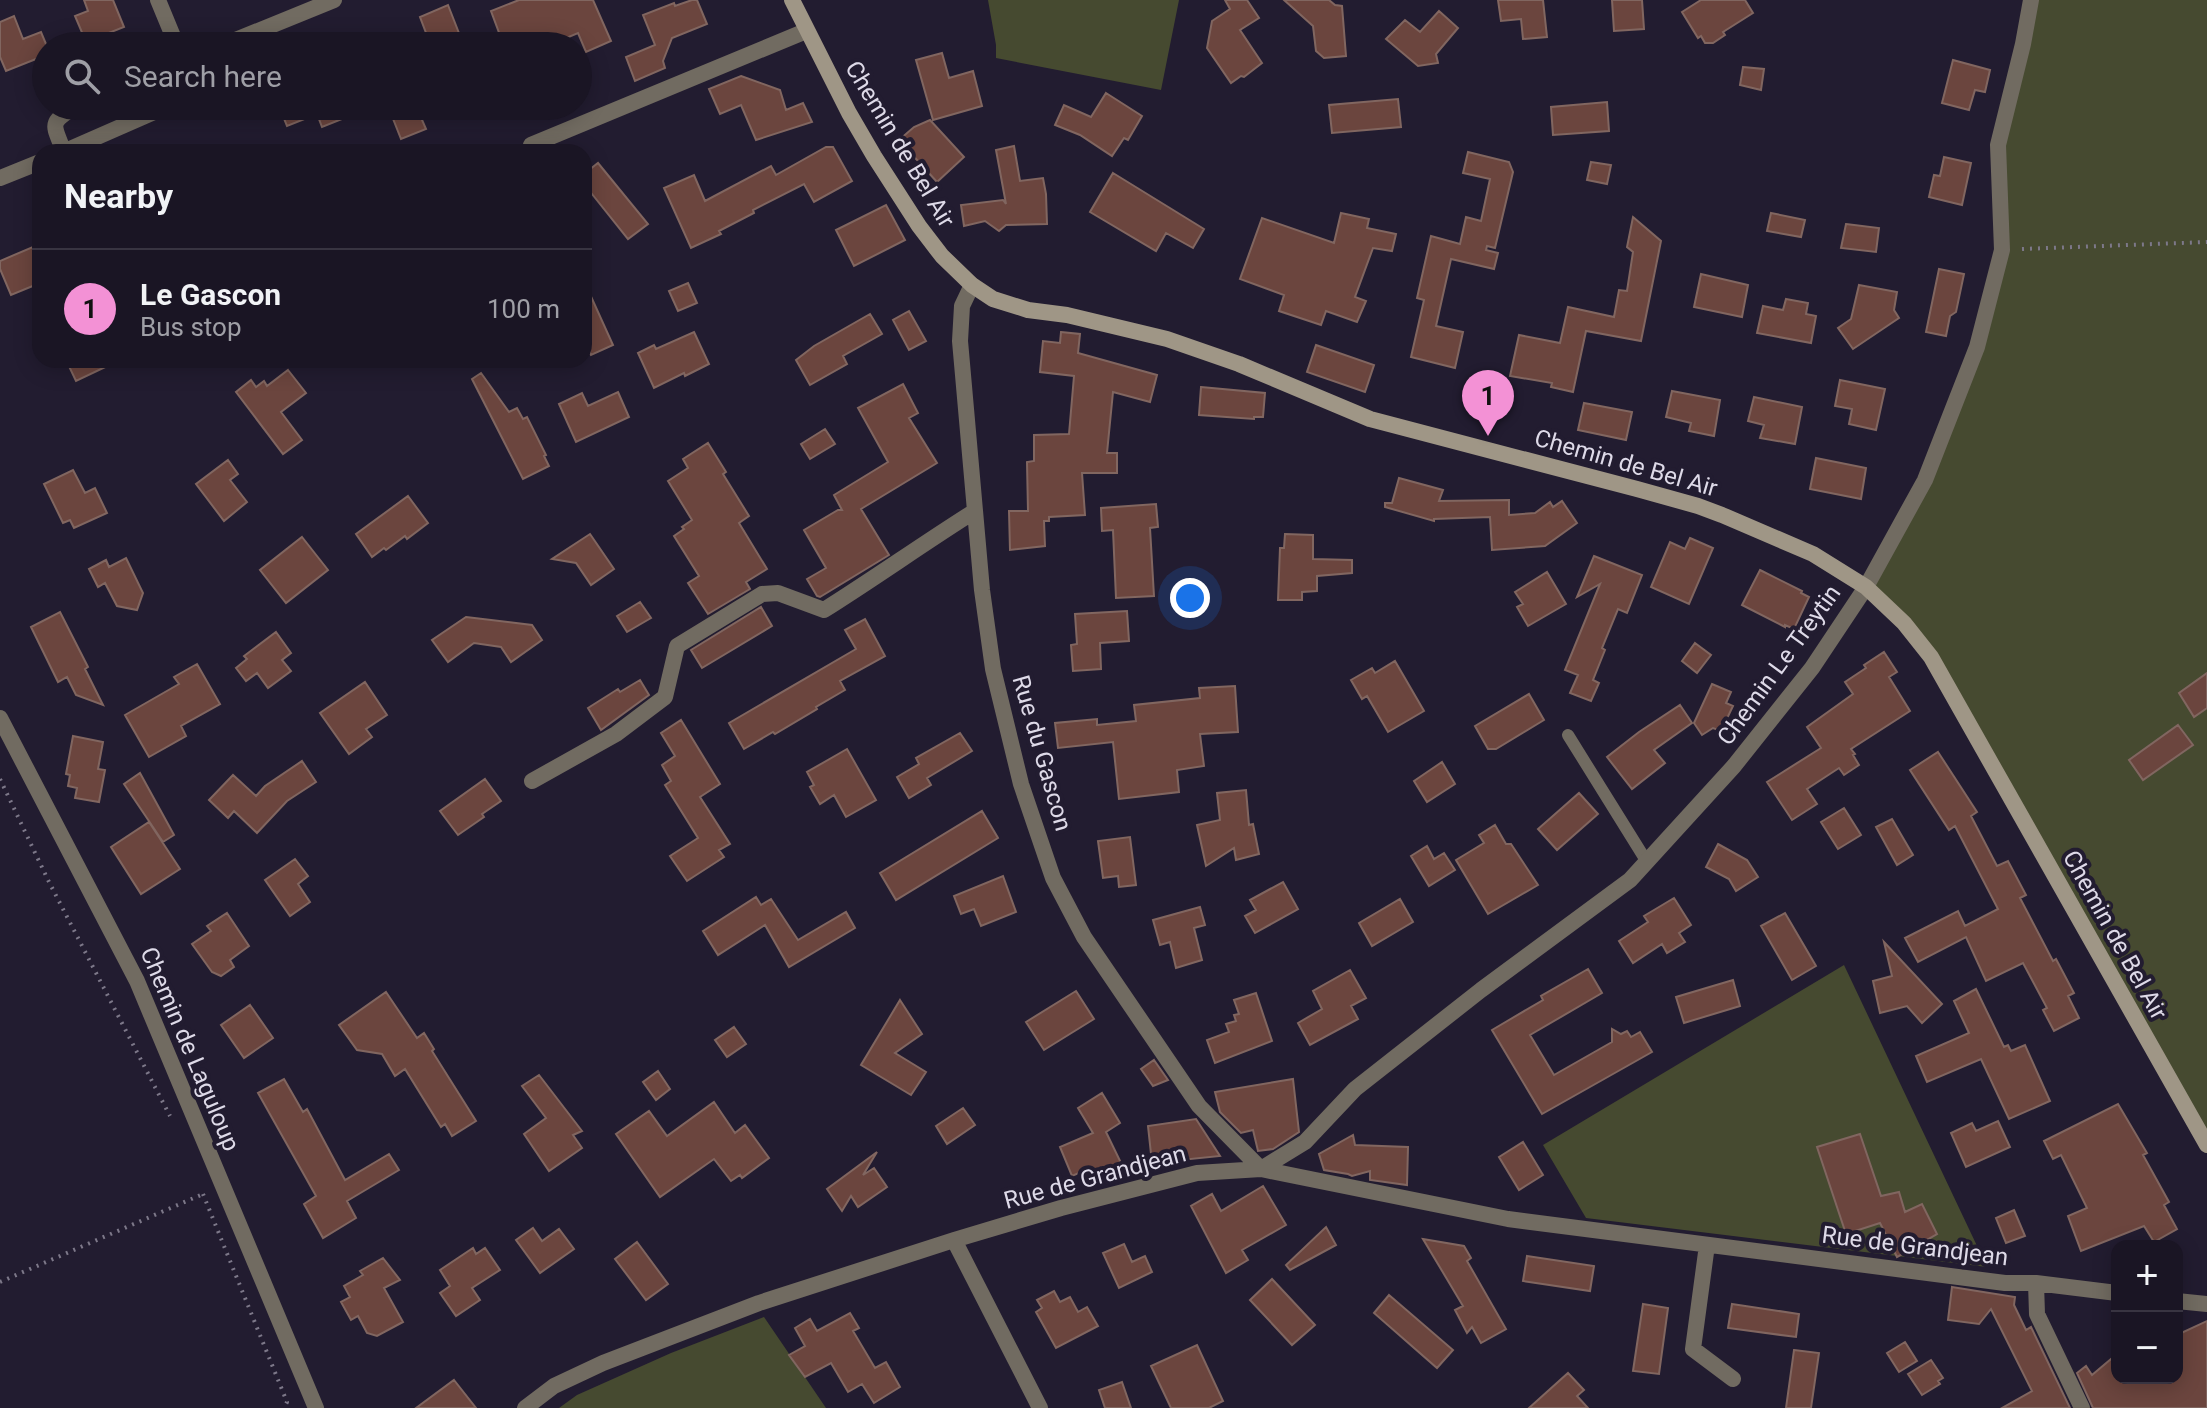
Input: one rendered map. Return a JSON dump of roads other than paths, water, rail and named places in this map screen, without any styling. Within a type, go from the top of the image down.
[{"type":"street","points":[[158,0],[171,32]]},
{"type":"street","points":[[255,32],[334,0]]},
{"type":"street","name":"Chemin de Bel Air","points":[[792,0],[874,156],[919,226],[942,256],[972,285],[993,299],[1028,310],[1067,315],[1167,339],[1239,364],[1370,419],[1698,506],[1813,554],[1866,587],[1904,623],[1931,657],[2207,1145]]},
{"type":"street","name":"Chemin Le Treytin","points":[[1261,1169],[1305,1142],[1355,1089],[1481,990],[1630,880],[1734,766],[1812,668],[1866,587],[1925,480],[1977,347],[2002,250],[1998,145],[2031,0]]},
{"type":"street","points":[[592,120],[806,31]]},
{"type":"street","points":[[56,120],[54,126],[61,144]]},
{"type":"street","points":[[82,144],[136,120]]},
{"type":"street","points":[[533,144],[591,120]]},
{"type":"street","points":[[0,178],[32,165]]},
{"type":"street","name":"Rue du Gascon","points":[[972,285],[962,306],[960,341],[982,590],[993,669],[1021,784],[1053,878],[1084,937],[1199,1106],[1261,1169]]},
{"type":"street","points":[[532,781],[616,734],[665,697],[677,646],[762,594],[778,593],[824,610],[975,511]]},
{"type":"street","name":"Chemin de Laguloup","points":[[0,718],[137,981],[316,1408]]},
{"type":"street","name":"Rue de Grandjean","points":[[525,1408],[554,1386],[603,1363],[759,1303],[1061,1208],[1197,1173],[1261,1169],[1508,1219],[2005,1283],[2036,1283],[2111,1292]]},
{"type":"street","points":[[954,1240],[1040,1408]]},
{"type":"street","points":[[1707,1245],[1693,1349],[1733,1379]]},
{"type":"street","points":[[2036,1283],[2037,1314],[2082,1408]]},
{"type":"street","points":[[2183,1302],[2207,1304]]},
{"type":"lane","points":[[1568,735],[1647,862]]},
{"type":"place","name":"Le Gascon","points":[[1488,436]]}]
